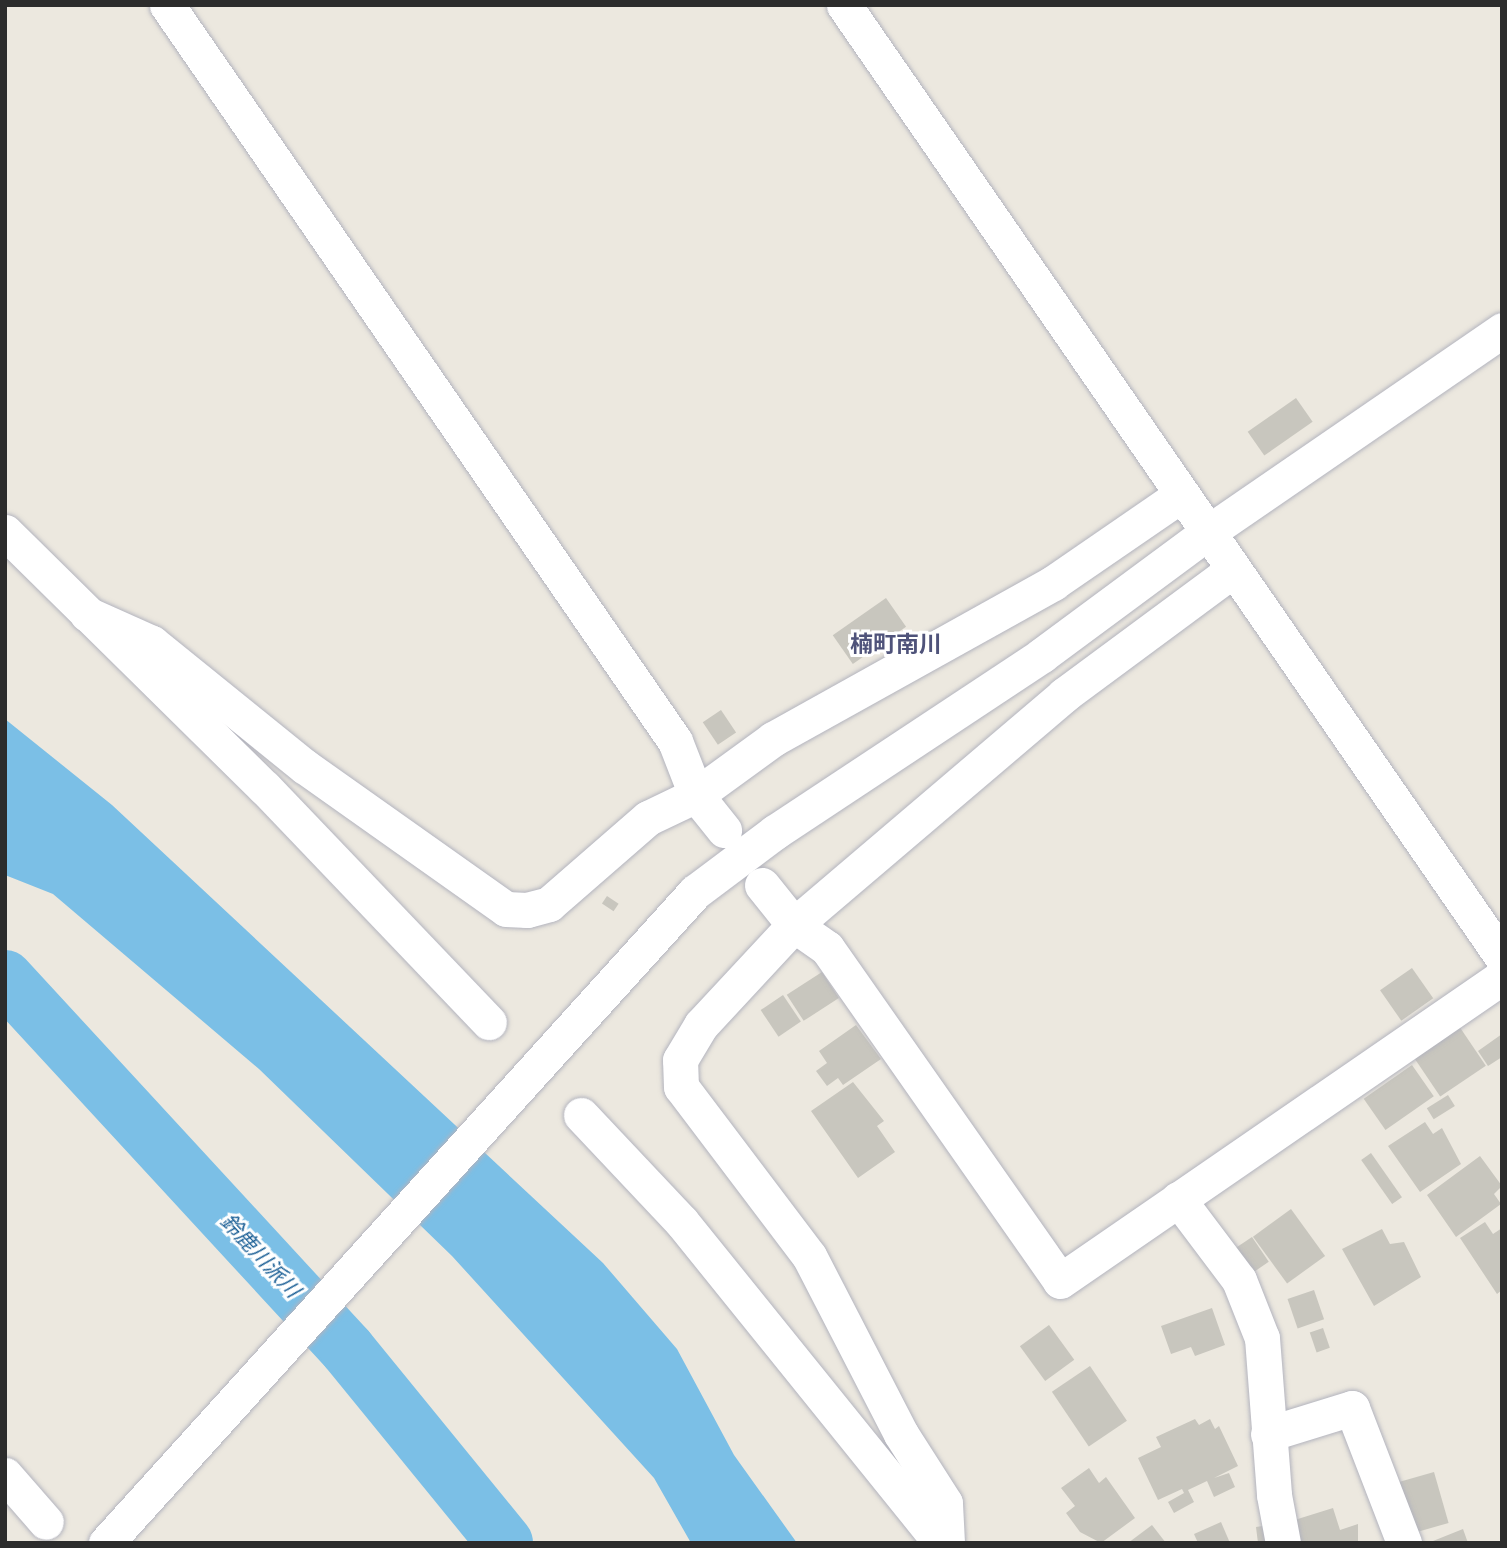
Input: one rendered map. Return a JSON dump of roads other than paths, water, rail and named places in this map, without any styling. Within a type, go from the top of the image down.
[{"type":"street","points":[[167,5],[675,741],[696,794],[724,830]]},
{"type":"street","points":[[844,5],[1502,957]]},
{"type":"street","points":[[106,1543],[548,1050],[695,892],[775,832],[1042,655],[1207,533],[1502,330]]},
{"type":"street","points":[[87,614],[152,643],[304,766],[506,909],[549,904],[648,818],[696,794],[773,739],[1053,583],[1181,495]]},
{"type":"street","points":[[5,532],[265,788],[489,1022]]},
{"type":"street","points":[[947,1543],[945,1503],[901,1434],[809,1256],[681,1087],[680,1060],[687,1042],[794,925],[1064,695],[1233,570]]},
{"type":"street","points":[[762,885],[794,925],[827,948],[1060,1281],[1502,977]]},
{"type":"street","points":[[581,1115],[681,1221],[941,1543]]},
{"type":"street","points":[[1178,1199],[1250,1301],[1262,1338],[1268,1434],[1283,1543]]},
{"type":"street","points":[[1268,1434],[1352,1408],[1404,1543]]},
{"type":"street","points":[[5,1475],[46,1522]]},
{"type":"water","points":[[5,719],[112,805],[603,1263],[677,1349],[734,1455],[797,1543],[691,1543],[654,1478],[452,1256],[259,1069],[53,894],[5,875]]},
{"type":"waterway","name":"鈴鹿川派川","points":[[5,978],[347,1349],[505,1543]]},
{"type":"district","name":"楠町南川","points":[[896,643]]}]
